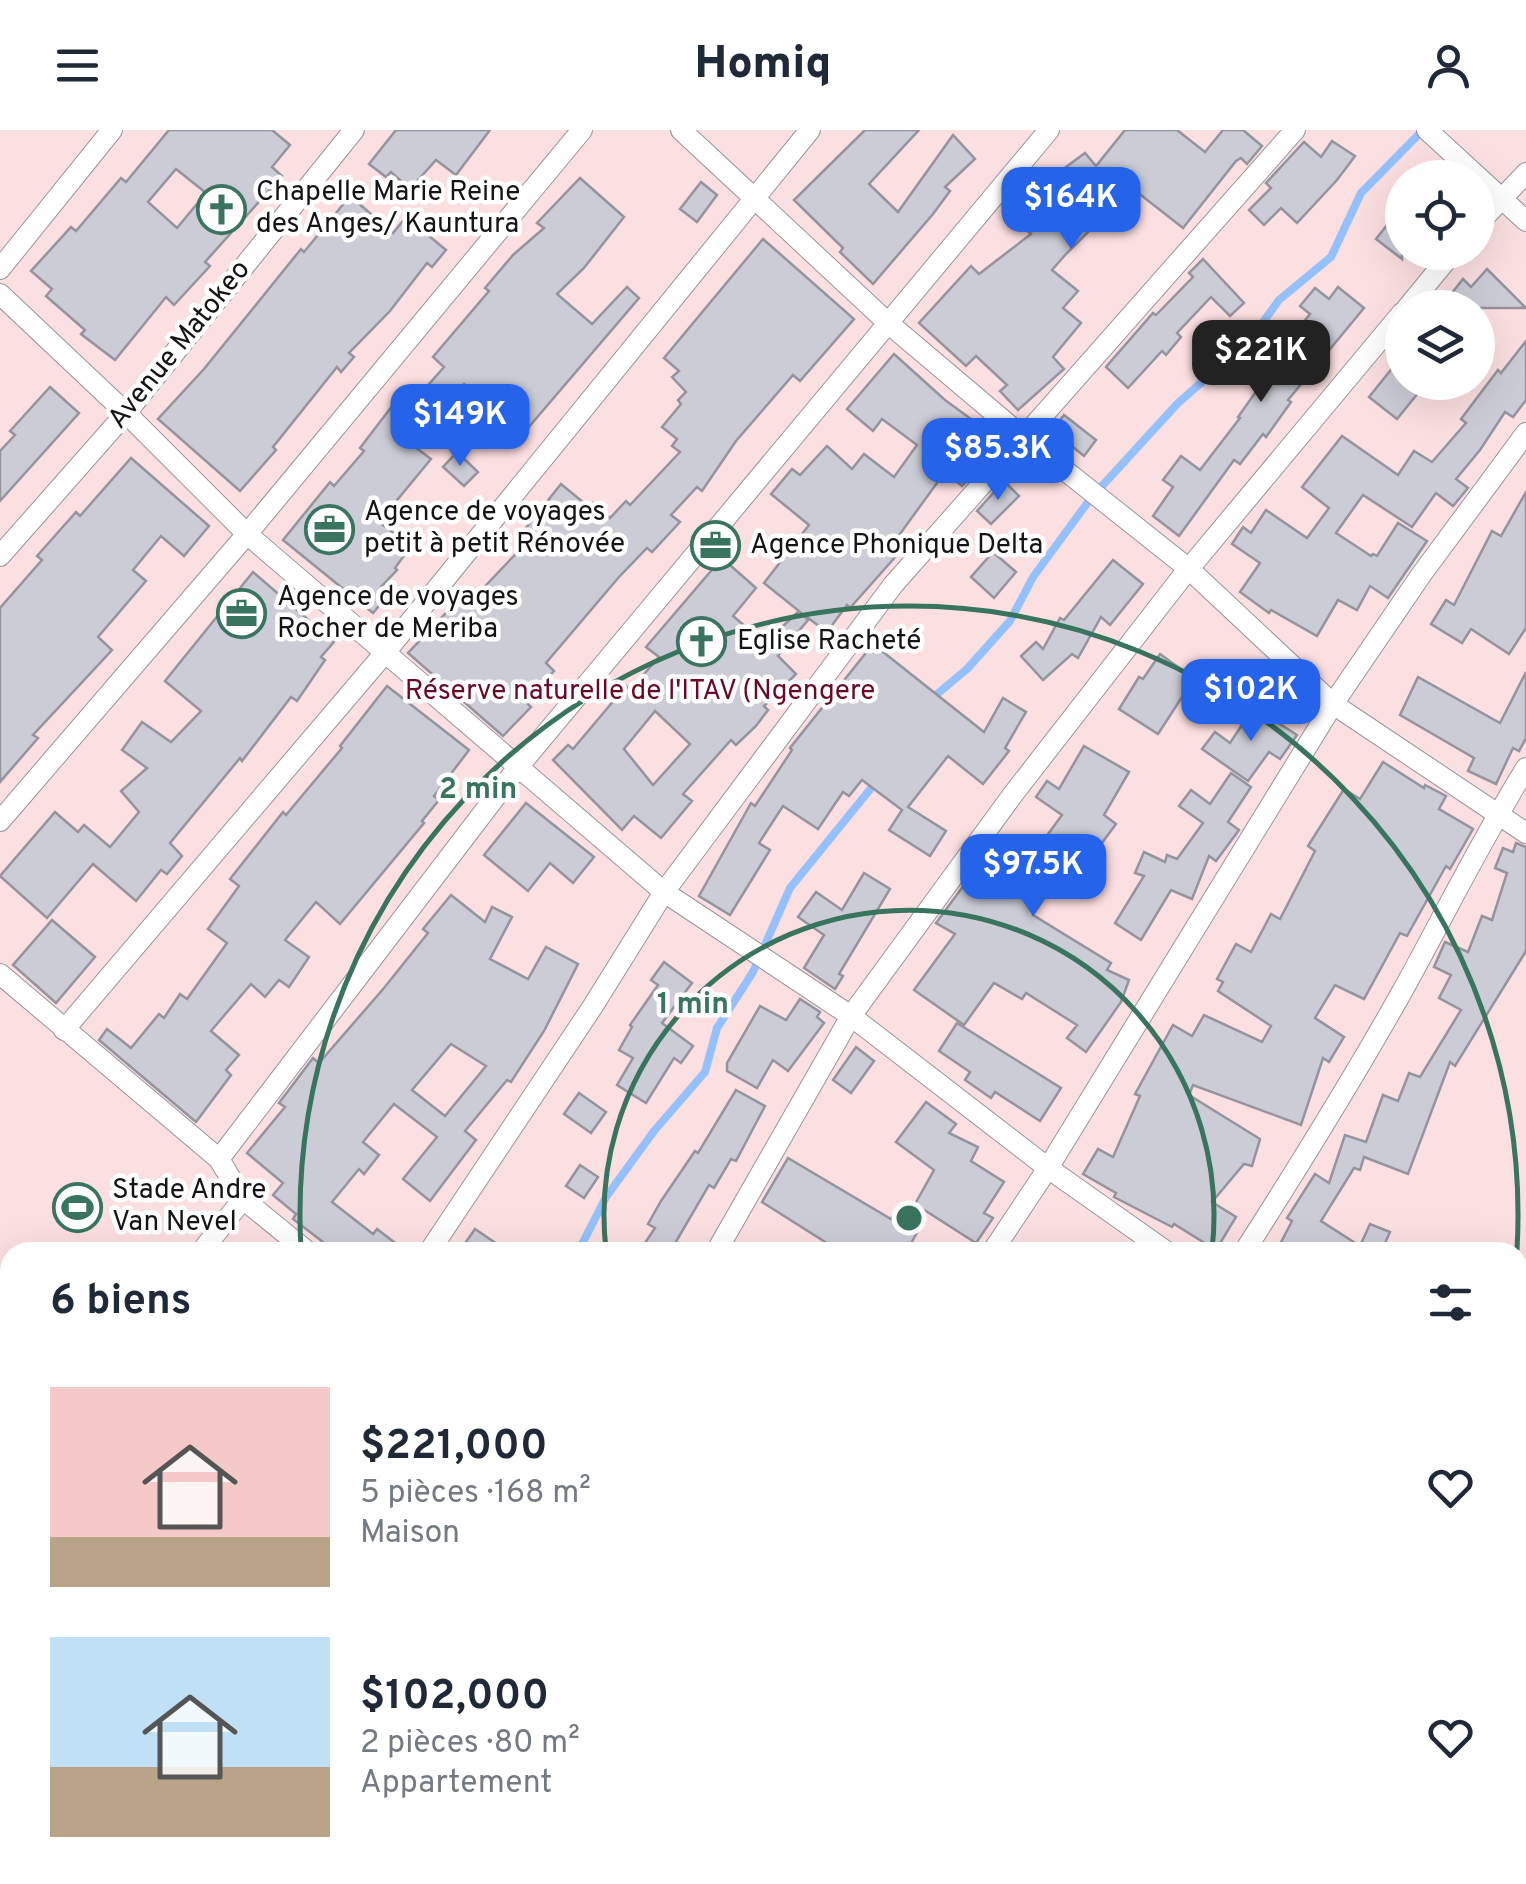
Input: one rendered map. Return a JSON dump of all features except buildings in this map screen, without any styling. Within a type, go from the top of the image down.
[{"type":"street","points":[[0,268],[112,130]]},
{"type":"street","name":"Avenue Matokeo","points":[[0,556],[126,413],[354,130]]},
{"type":"street","points":[[0,821],[246,534],[582,130]]},
{"type":"street","points":[[681,130],[888,322],[1023,438],[1188,569],[1333,704],[1526,832]]},
{"type":"street","points":[[64,1030],[384,654],[810,130]]},
{"type":"street","points":[[219,1158],[519,766],[1049,130]]},
{"type":"street","points":[[436,1242],[594,1006],[664,892],[893,585],[1295,130]]},
{"type":"street","points":[[1428,130],[1526,221]]},
{"type":"street","points":[[1495,202],[1526,173]]},
{"type":"street","points":[[1422,290],[1438,270]]},
{"type":"street","points":[[0,294],[246,534],[664,892],[850,1016],[1048,1168],[1154,1242]]},
{"type":"street","points":[[722,1242],[850,1016],[1014,793],[1188,569],[1385,334]]},
{"type":"street","points":[[999,1242],[1333,704],[1526,433]]},
{"type":"street","points":[[1250,1242],[1357,1070],[1526,768]]},
{"type":"street","points":[[0,974],[219,1158],[243,1198],[296,1242]]},
{"type":"street","points":[[209,1242],[243,1198]]},
{"type":"green space","name":"Réserve naturelle de l'ITAV (Ngengere","points":[[0,130],[1526,130],[1526,1242],[0,1242]]},
{"type":"waterway","points":[[930,700],[967,669],[1010,621],[1033,577],[1091,498],[1178,403],[1250,340],[1279,300],[1331,257],[1361,193],[1423,130]]},
{"type":"waterway","points":[[583,1242],[606,1197],[654,1131],[705,1072],[717,1028],[753,972],[790,888],[876,782]]},
{"type":"place","name":"Chapelle Marie Reine des Anges/ Kauntura","points":[[221,209]]},
{"type":"place","name":"Agence de voyages petit à petit Rénovée","points":[[329,529]]},
{"type":"place","name":"Agence Phonique Delta","points":[[715,546]]},
{"type":"place","name":"Agence de voyages Rocher de Meriba","points":[[242,614]]},
{"type":"place","name":"Eglise Racheté","points":[[702,642]]},
{"type":"place","name":"Stade Andre Van Nevel","points":[[77,1207]]}]
